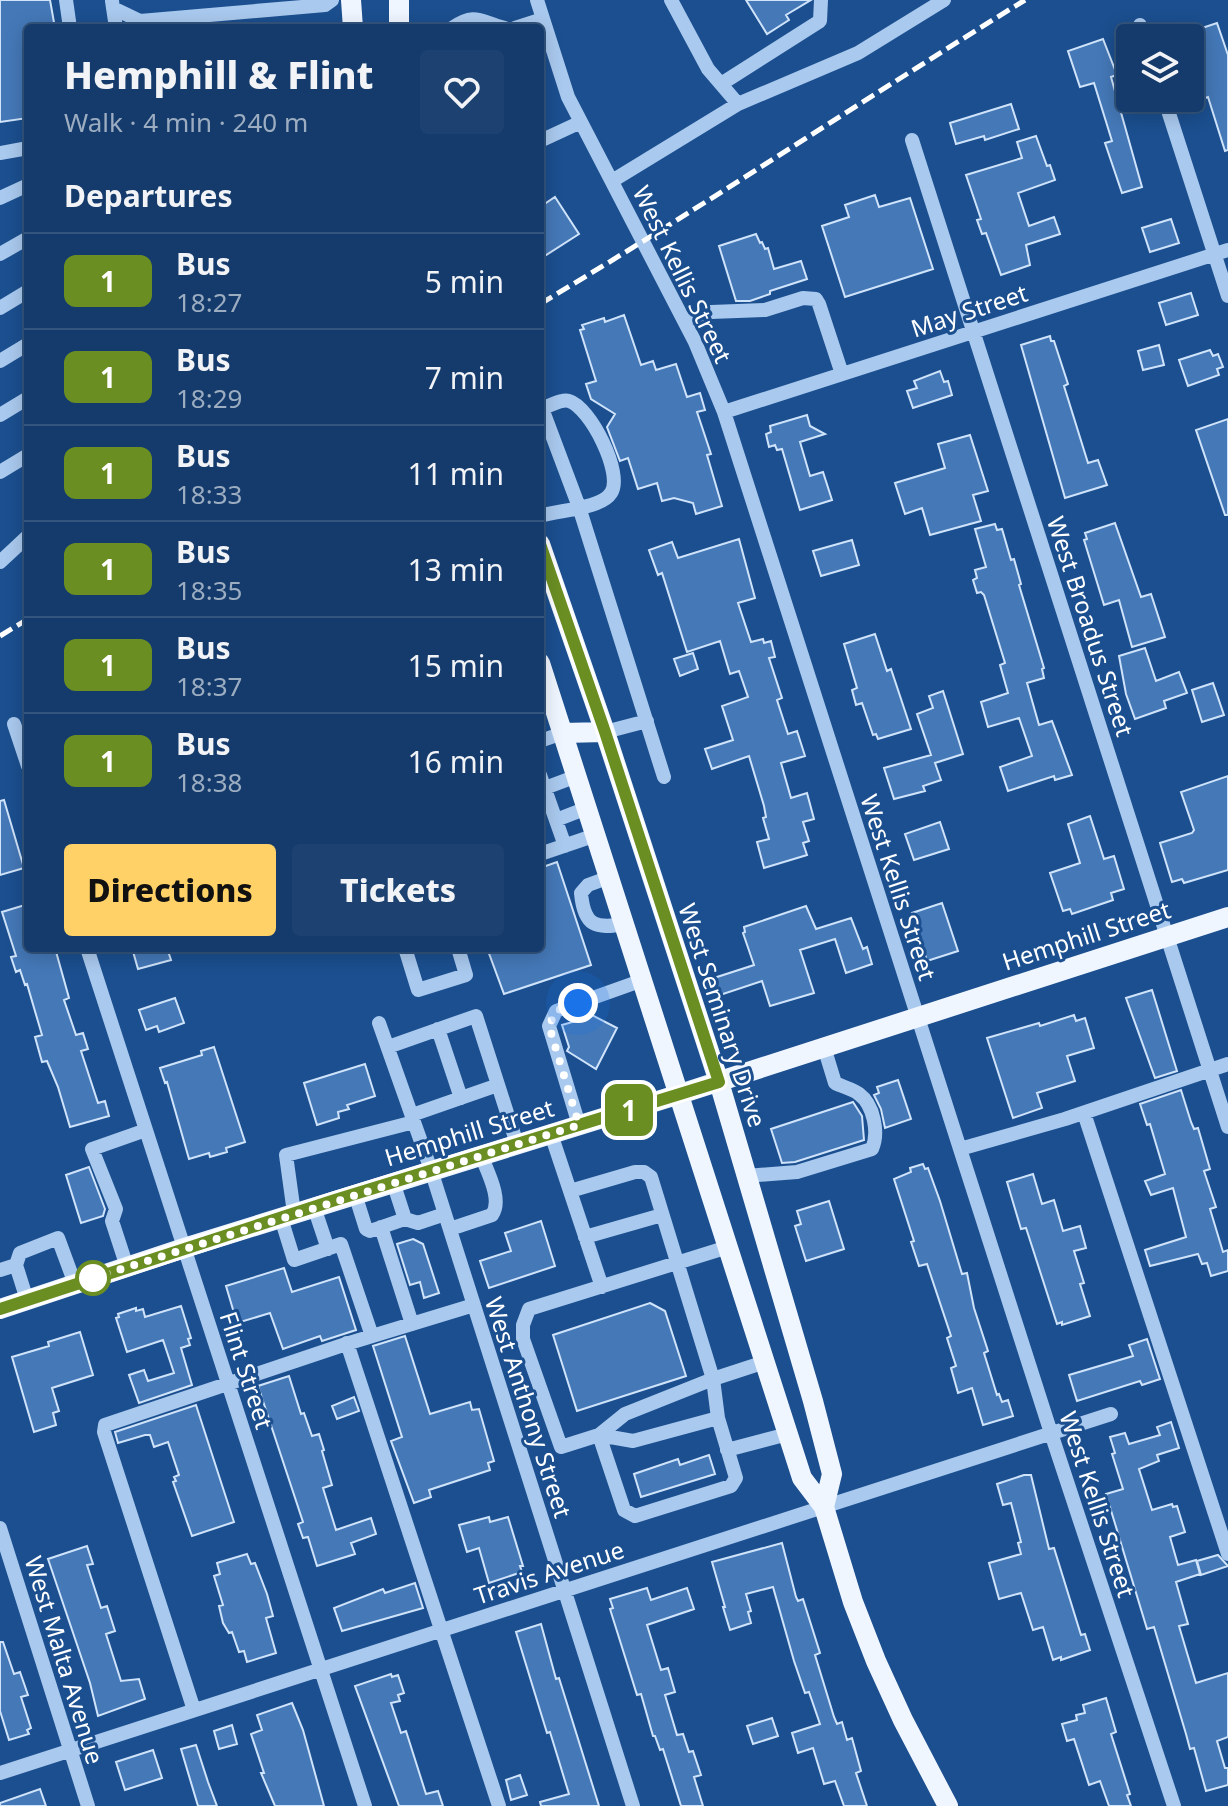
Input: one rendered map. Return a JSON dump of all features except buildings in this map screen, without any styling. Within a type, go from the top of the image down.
[{"type":"main road","points":[[351,0],[353,24]]},
{"type":"main road","points":[[399,0],[399,24]]},
{"type":"main road","name":"West Seminary Drive","points":[[544,556],[719,1082],[813,1401],[832,1474],[824,1507]]},
{"type":"main road","name":"West Seminary Drive","points":[[544,675],[802,1478],[824,1507],[849,1590],[876,1661],[948,1806]]},
{"type":"main road","points":[[563,733],[605,732]]},
{"type":"main road","name":"Hemphill Street","points":[[0,1309],[1228,917]]},
{"type":"street","points":[[66,0],[69,24]]},
{"type":"street","points":[[117,3],[140,21],[325,5],[332,0]]},
{"type":"street","name":"West Kellis Street","points":[[537,0],[568,97],[684,320],[724,412],[1051,1433],[1174,1806]]},
{"type":"street","points":[[671,0],[708,69],[738,104]]},
{"type":"street","points":[[721,84],[820,21],[821,0]]},
{"type":"street","points":[[612,181],[738,104],[858,53],[944,0]]},
{"type":"street","points":[[116,24],[117,3]]},
{"type":"street","points":[[458,24],[475,18],[495,24]]},
{"type":"street","points":[[527,24],[543,19]]},
{"type":"street","points":[[1169,112],[1221,252],[1228,296]]},
{"type":"street","points":[[544,139],[581,122]]},
{"type":"street","name":"West Broadus Street","points":[[912,140],[1228,1127]]},
{"type":"street","points":[[0,153],[24,149]]},
{"type":"street","points":[[4,194],[24,186]]},
{"type":"street","points":[[0,254],[24,240]]},
{"type":"street","name":"May Street","points":[[724,412],[1221,252]]},
{"type":"street","points":[[0,308],[24,293]]},
{"type":"street","points":[[684,320],[711,312],[765,310],[803,298],[816,299],[842,374]]},
{"type":"street","points":[[0,361],[24,346]]},
{"type":"street","points":[[0,415],[24,400]]},
{"type":"street","points":[[544,409],[562,401],[572,401],[584,413],[608,451],[615,483],[611,495],[597,503],[544,515]]},
{"type":"street","points":[[544,414],[579,507],[664,777]]},
{"type":"street","points":[[0,472],[24,457]]},
{"type":"street","points":[[0,562],[24,540]]},
{"type":"street","points":[[605,732],[647,721]]},
{"type":"street","points":[[14,724],[24,754]]},
{"type":"street","points":[[544,740],[563,733]]},
{"type":"street","points":[[544,781],[577,776]]},
{"type":"street","points":[[544,787],[565,846]]},
{"type":"street","points":[[556,820],[587,808]]},
{"type":"street","points":[[544,853],[596,835]]},
{"type":"street","points":[[610,877],[588,885],[581,893],[582,908],[591,924],[602,928],[625,924]]},
{"type":"street","name":"Flint Street","points":[[88,952],[365,1806]]},
{"type":"street","points":[[406,952],[418,990],[466,975],[459,952]]},
{"type":"street","points":[[579,1125],[549,1026],[556,1011],[643,980]]},
{"type":"street","points":[[388,1047],[476,1016],[517,1144]]},
{"type":"street","name":"West Anthony Street","points":[[379,1023],[431,1170],[633,1806]]},
{"type":"street","points":[[438,1029],[461,1098]]},
{"type":"street","points":[[746,1176],[797,1172],[872,1149],[877,1138],[866,1100],[856,1091],[835,1083],[824,1047]]},
{"type":"street","points":[[960,1149],[1084,1113],[1228,1064]]},
{"type":"street","points":[[372,1336],[341,1244],[294,1260],[287,1216],[286,1155],[413,1118],[498,1085]]},
{"type":"street","points":[[1084,1113],[1228,1554]]},
{"type":"street","points":[[127,1267],[112,1221],[116,1209],[92,1149],[146,1130]]},
{"type":"street","points":[[551,1134],[602,1287]]},
{"type":"street","points":[[450,1229],[492,1215],[496,1210],[497,1200],[481,1155]]},
{"type":"street","points":[[570,1191],[635,1172],[644,1172],[651,1177],[713,1379],[718,1418],[736,1478],[731,1486],[635,1516],[624,1510],[599,1435]]},
{"type":"street","points":[[393,1182],[405,1219]]},
{"type":"street","points":[[355,1194],[366,1229],[370,1231],[405,1219],[418,1223],[445,1214]]},
{"type":"street","points":[[314,1207],[328,1249]]},
{"type":"street","points":[[585,1237],[662,1215]]},
{"type":"street","points":[[381,1227],[412,1324]]},
{"type":"street","points":[[27,1300],[16,1265],[20,1253],[58,1238],[75,1284]]},
{"type":"street","points":[[728,1247],[529,1309],[523,1325],[523,1339],[561,1447],[599,1435],[625,1414],[765,1362]]},
{"type":"street","points":[[0,1270],[16,1265]]},
{"type":"street","points":[[194,1710],[103,1427],[347,1343],[474,1305]]},
{"type":"street","points":[[347,1343],[499,1806]]},
{"type":"street","name":"Travis Avenue","points":[[0,1773],[1111,1414]]},
{"type":"street","points":[[599,1435],[633,1441],[718,1418]]},
{"type":"street","points":[[727,1450],[788,1434]]},
{"type":"street","name":"West Malta Avenue","points":[[0,1528],[88,1806]]},
{"type":"railway","points":[[544,302],[1025,0]]},
{"type":"railway","points":[[0,636],[24,621]]},
{"type":"bus line","name":"1","points":[[0,1309],[335,1200],[719,1082],[544,556]]},
{"type":"route","points":[[93,1278],[579,1125],[549,1026],[556,1011],[578,1003]]}]
